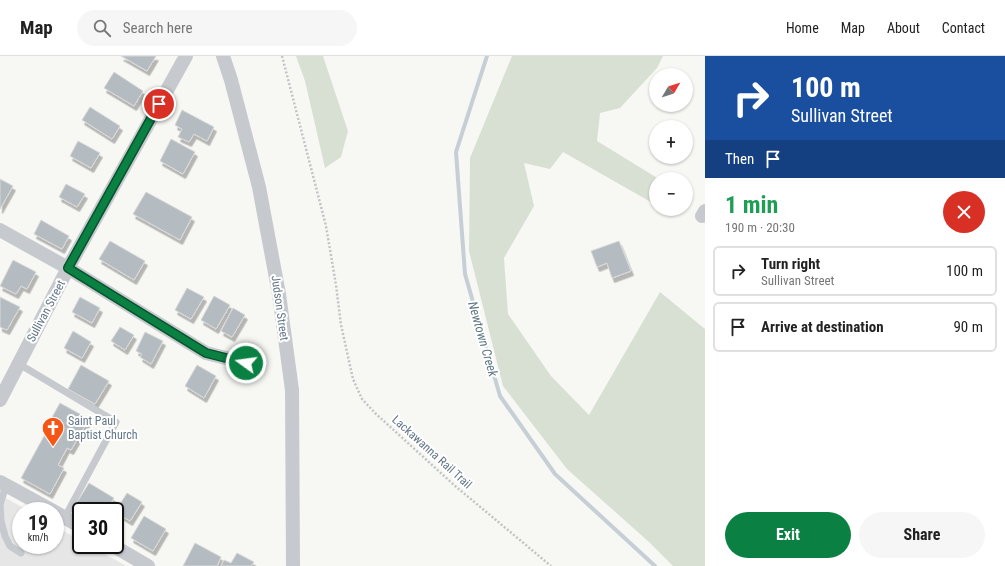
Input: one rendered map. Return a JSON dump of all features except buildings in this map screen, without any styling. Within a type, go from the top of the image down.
[{"type":"street","name":"Sullivan Street","points":[[0,400],[68,268],[186,56]]},
{"type":"street","name":"Judson Street","points":[[223,56],[260,187],[279,294],[292,390],[293,566]]},
{"type":"street","points":[[0,230],[68,268],[206,353],[246,363]]},
{"type":"street","points":[[3,484],[37,502]]},
{"type":"street","points":[[124,552],[148,566]]},
{"type":"lane","points":[[19,364],[116,422],[64,504]]},
{"type":"lane","points":[[3,484],[0,505],[1,521],[5,536],[12,547]]},
{"type":"path","name":"Lackawanna Rail Trail","points":[[282,56],[326,226],[341,325],[353,379],[362,399],[375,413],[454,486],[551,566]]},
{"type":"shaded area","points":[[296,56],[323,56],[348,131],[341,157],[325,168],[305,81]]},
{"type":"shaded area","points":[[512,56],[663,56],[657,68],[649,68],[649,77],[620,108],[600,113],[597,141],[649,173],[649,201],[563,152],[550,169],[524,163],[534,206],[504,258],[508,314],[551,376],[589,415],[660,292],[705,329],[705,566],[673,566],[649,542],[567,469],[503,386],[469,251],[470,158]]},
{"type":"shaded area","points":[[0,495],[13,502],[12,554],[64,554],[64,531],[72,536],[72,554],[105,554],[126,566],[0,566]]},
{"type":"waterway","name":"Newtown Creek","points":[[487,56],[456,152],[465,274],[500,396],[555,474],[655,566]]},
{"type":"place","name":"Saint Paul Baptist Church","points":[[53,448]]},
{"type":"route","points":[[159,104],[68,268],[206,353],[246,363]]}]
